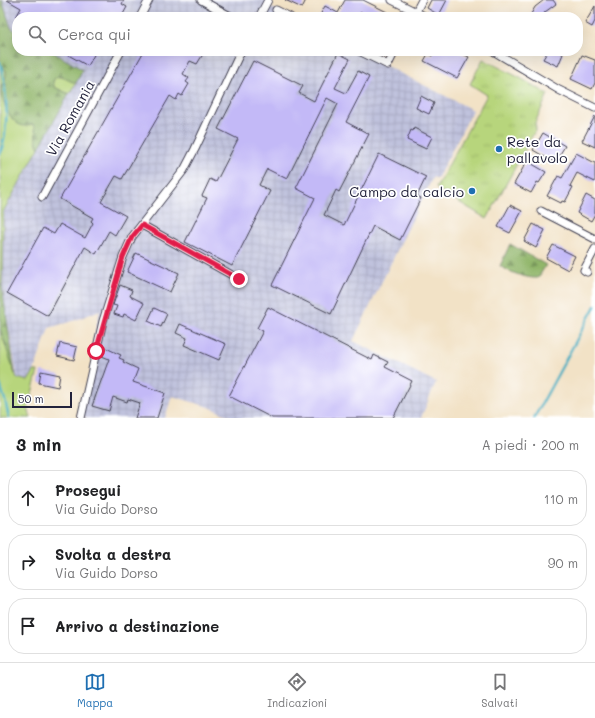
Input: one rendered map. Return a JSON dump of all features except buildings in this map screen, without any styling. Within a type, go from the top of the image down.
[{"type":"street","points":[[143,12],[149,0]]},
{"type":"street","points":[[201,0],[223,12]]},
{"type":"street","points":[[262,12],[268,0]]},
{"type":"street","points":[[392,0],[410,12]]},
{"type":"street","points":[[416,12],[422,0]]},
{"type":"street","points":[[276,10],[280,12]]},
{"type":"street","name":"Via Romania","points":[[42,197],[118,56]]},
{"type":"street","points":[[81,418],[103,321],[123,257],[132,237],[184,170],[239,56]]},
{"type":"street","points":[[369,56],[388,65],[392,56]]},
{"type":"street","points":[[501,56],[559,90],[595,108]]},
{"type":"street","points":[[541,211],[595,239]]},
{"type":"street","points":[[142,225],[239,279]]},
{"type":"street","points":[[587,272],[584,270],[595,249]]},
{"type":"shaded area","points":[[2,0],[268,0],[266,5],[280,12],[12,12],[12,29]]},
{"type":"shaded area","points":[[59,56],[367,56],[473,110],[437,179],[433,177],[353,341],[436,382],[421,418],[233,418],[209,407],[172,396],[165,418],[87,418],[81,415],[95,351],[91,350],[100,310],[76,320],[49,328],[34,371],[28,381],[17,378],[2,286],[3,212],[83,70]]},
{"type":"green space","points":[[0,0],[2,0],[12,29],[12,56],[59,56],[83,70],[76,83],[61,77],[55,78],[53,81],[54,87],[69,94],[39,148],[36,141],[33,124],[27,126],[19,125],[11,117],[4,105],[1,88],[6,70],[0,66]]},
{"type":"green space","points":[[483,59],[548,94],[535,123],[536,129],[487,219],[436,188],[487,95],[470,84]]},
{"type":"green space","points":[[0,66],[6,70],[6,77],[1,88],[26,126],[33,124],[36,141],[39,148],[3,212],[2,286],[0,283]]},
{"type":"green space","points":[[59,76],[76,83],[69,94],[54,87],[53,81]]},
{"type":"green space","points":[[510,244],[546,265],[538,278],[518,275],[500,266]]},
{"type":"green space","points":[[0,283],[2,286],[15,374],[0,329]]},
{"type":"green space","points":[[0,329],[17,378],[28,381],[34,371],[38,371],[28,408],[31,418],[0,418]]},
{"type":"waterway","points":[[0,62],[6,96],[5,132],[0,154]]},
{"type":"waterway","points":[[534,418],[595,306]]},
{"type":"waterway","points":[[0,384],[9,418]]},
{"type":"place","name":"Rete da pallavolo","points":[[499,149]]},
{"type":"place","name":"Campo da calcio","points":[[472,191]]},
{"type":"route","points":[[96,351],[103,321],[123,257],[132,237],[142,225],[239,279]]}]
